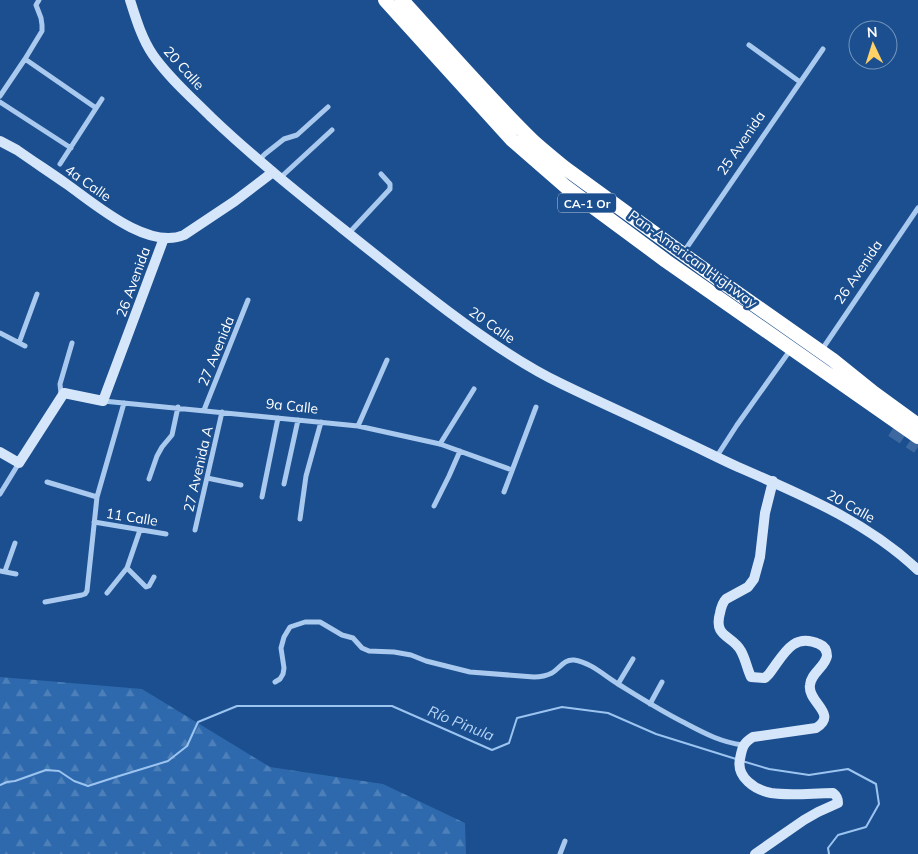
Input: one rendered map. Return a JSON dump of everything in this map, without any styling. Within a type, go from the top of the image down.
[{"type":"highway","name":"Pan-American Highway","points":[[384,0],[512,140],[550,174],[666,261],[918,437]]},
{"type":"highway","name":"Pan-American Highway","points":[[402,0],[510,118],[534,142],[565,168],[846,370],[918,425]]},
{"type":"highway","points":[[846,370],[872,384],[918,417]]},
{"type":"highway","points":[[874,406],[892,430]]},
{"type":"street","points":[[0,96],[42,31],[41,18],[36,6],[39,0]]},
{"type":"street","name":"20 Calle","points":[[130,0],[143,38],[152,53],[185,92],[276,175],[474,331],[522,363],[561,384],[849,518],[918,570]]},
{"type":"street","points":[[749,45],[800,82]]},
{"type":"street","name":"25 Avenida","points":[[683,253],[823,49]]},
{"type":"street","points":[[25,59],[96,108]]},
{"type":"street","points":[[60,164],[102,100]]},
{"type":"street","points":[[0,102],[71,148]]},
{"type":"street","points":[[259,160],[284,139],[297,135],[328,107]]},
{"type":"street","points":[[276,175],[332,130]]},
{"type":"street","name":"4a Calle","points":[[0,141],[17,150],[122,224],[150,236],[164,238]]},
{"type":"street","points":[[348,233],[390,188],[390,184],[382,174]]},
{"type":"street","name":"26 Avenida","points":[[103,401],[164,238],[184,235],[276,175]]},
{"type":"street","name":"26 Avenida","points":[[820,352],[918,208]]},
{"type":"street","points":[[19,343],[37,294]]},
{"type":"street","name":"27 Avenida","points":[[204,410],[248,300]]},
{"type":"street","points":[[0,333],[25,346]]},
{"type":"street","points":[[0,494],[63,395],[60,384],[72,342]]},
{"type":"street","points":[[717,456],[791,348]]},
{"type":"street","points":[[358,426],[387,360]]},
{"type":"street","points":[[440,444],[474,389]]},
{"type":"street","name":"9a Calle","points":[[63,395],[103,401],[358,426],[440,444],[512,470]]},
{"type":"street","points":[[46,602],[82,595],[87,591],[97,497],[124,403]]},
{"type":"street","points":[[504,492],[536,407]]},
{"type":"street","points":[[149,479],[157,456],[172,436],[178,408]]},
{"type":"street","name":"27 Avenida A","points":[[195,530],[222,412]]},
{"type":"street","points":[[262,497],[278,418]]},
{"type":"street","points":[[284,484],[298,420]]},
{"type":"street","points":[[300,520],[306,476],[321,422]]},
{"type":"street","points":[[434,506],[460,451]]},
{"type":"street","points":[[0,452],[19,463]]},
{"type":"street","points":[[207,478],[242,485]]},
{"type":"street","points":[[756,854],[804,820],[838,803],[837,797],[833,794],[780,793],[761,790],[746,780],[738,766],[746,741],[753,737],[816,728],[821,725],[825,718],[824,712],[812,697],[809,688],[813,676],[826,659],[827,652],[824,646],[808,640],[798,641],[790,646],[765,678],[752,677],[742,652],[721,633],[719,628],[718,618],[723,602],[748,587],[754,579],[760,557],[765,513],[773,481]]},
{"type":"street","points":[[47,482],[97,497]]},
{"type":"street","name":"11 Calle","points":[[94,522],[166,534]]},
{"type":"street","points":[[107,593],[127,568],[140,530]]},
{"type":"street","points":[[15,543],[3,571],[16,574]]},
{"type":"street","points":[[83,568],[89,568]]},
{"type":"street","points":[[127,568],[146,587],[149,586],[154,577]]},
{"type":"street","points":[[275,682],[283,674],[281,648],[286,632],[290,627],[305,622],[320,622],[353,638],[362,648],[369,651],[411,655],[426,661],[470,672],[534,677],[553,672],[564,662],[576,661],[592,667],[650,704],[711,737],[742,749]]},
{"type":"street","points":[[618,684],[633,659]]},
{"type":"street","points":[[650,704],[662,682]]},
{"type":"street","points":[[560,854],[565,842]]},
{"type":"green space","points":[[0,677],[142,689],[270,767],[383,784],[465,823],[466,854],[0,854]]},
{"type":"waterway","name":"Río Pinula","points":[[0,785],[46,770],[59,771],[74,781],[88,786],[168,761],[187,746],[198,722],[237,706],[392,706],[492,750],[509,743],[517,718],[562,707],[608,713],[656,734],[736,759]]},
{"type":"waterway","name":"Río Pinula","points":[[742,761],[769,769],[809,775],[848,769],[876,784],[879,804],[866,827],[838,835],[828,848],[829,854]]},
{"type":"tunnel","points":[[892,430],[918,447]]}]
